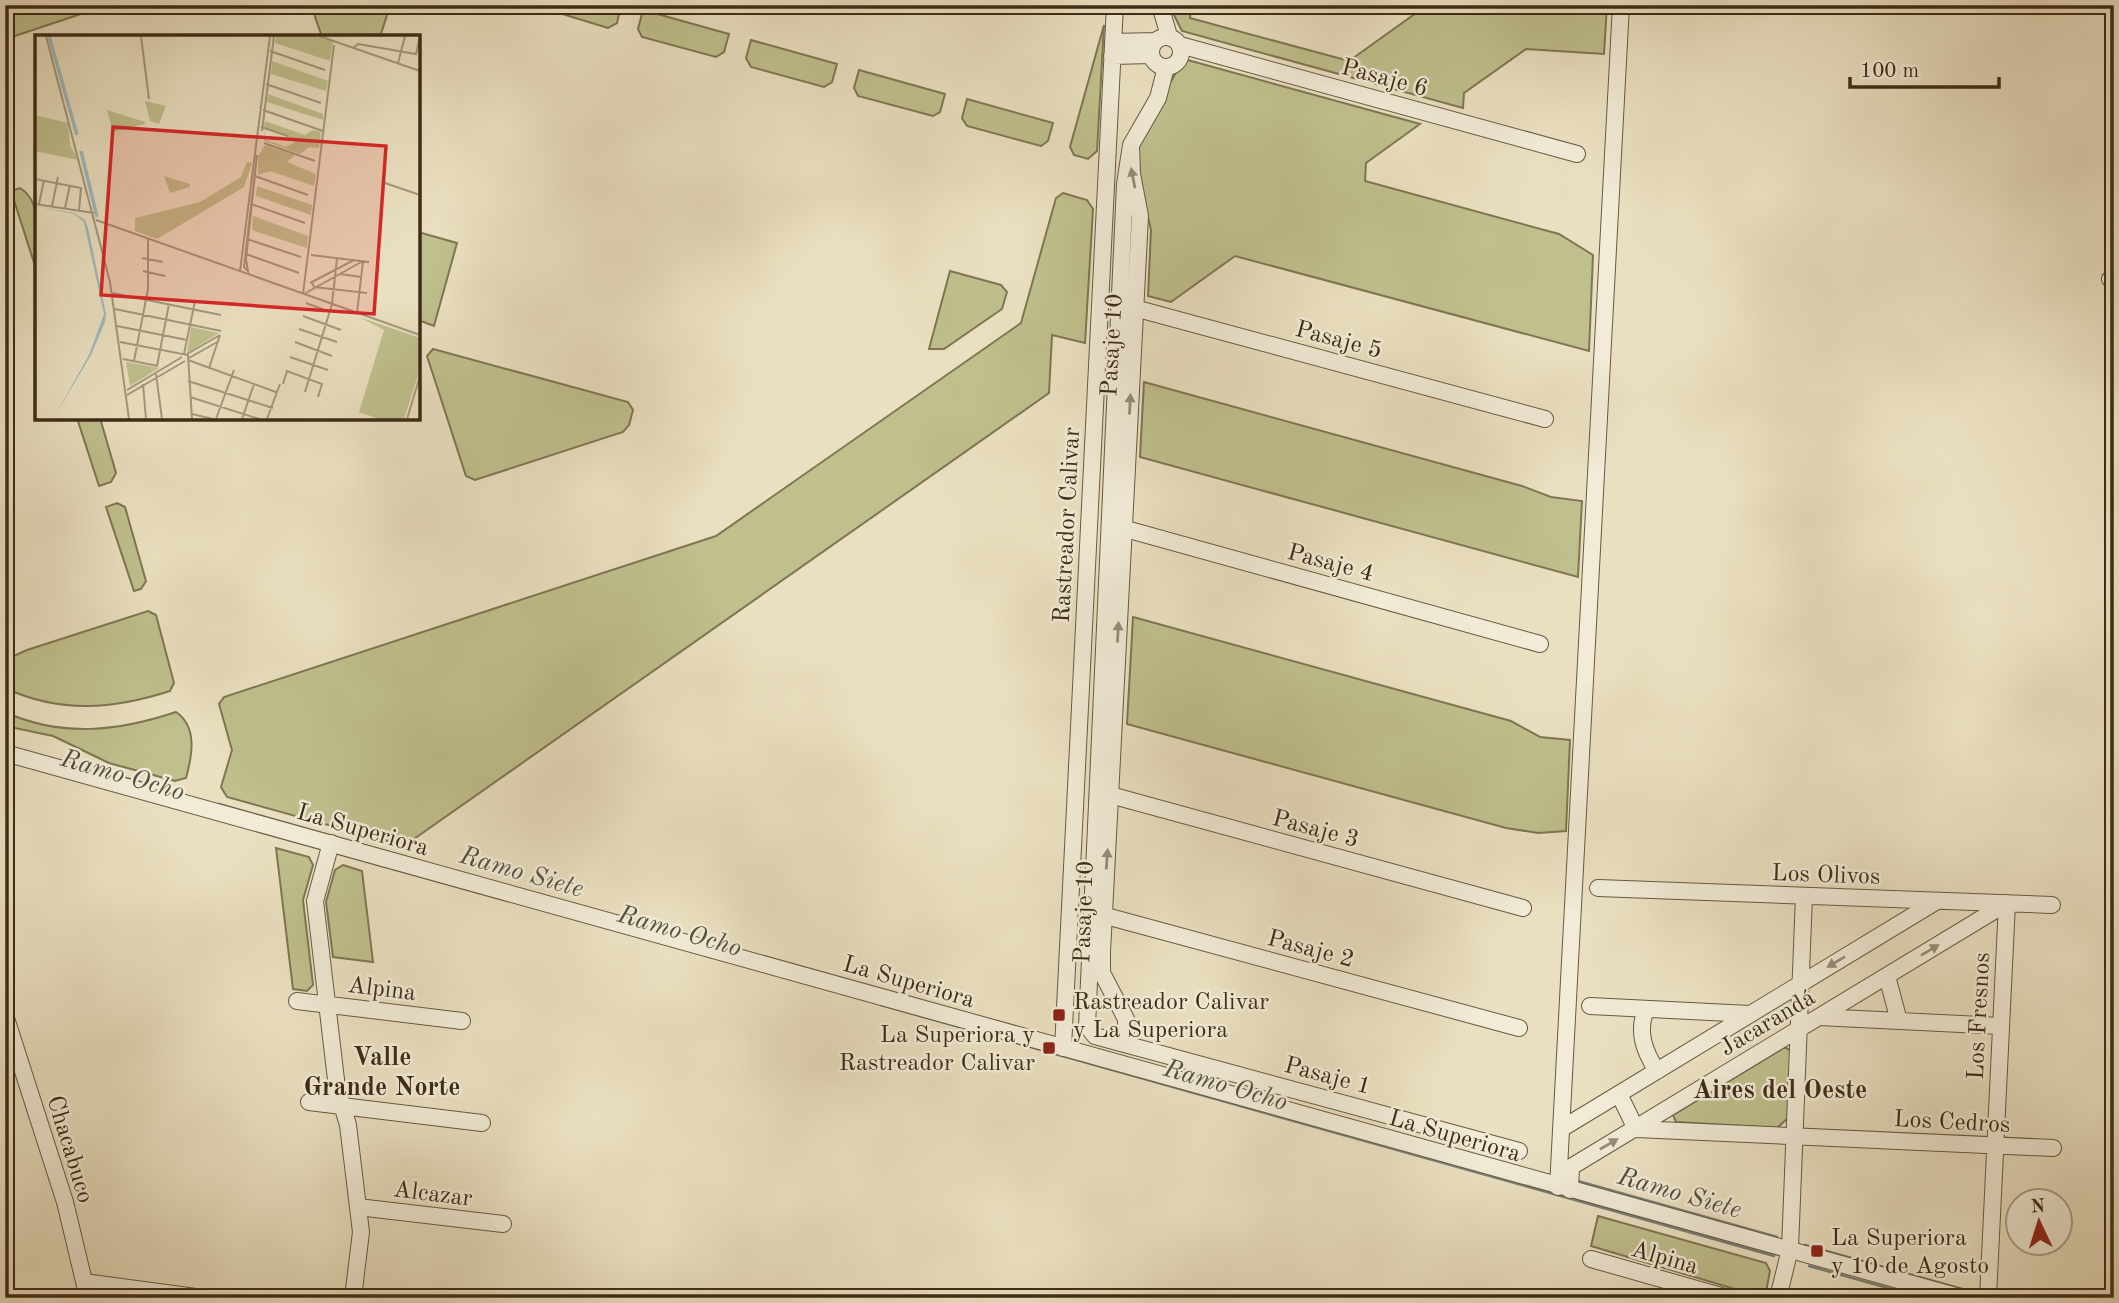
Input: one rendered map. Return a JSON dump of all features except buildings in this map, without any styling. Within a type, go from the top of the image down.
[{"type":"street","name":"Rastreador Calivar","points":[[1063,1048],[1115,5]]},
{"type":"street","points":[[1160,5],[1164,45],[1157,64],[1166,67]]},
{"type":"street","points":[[1564,1189],[1561,1129],[1621,5]]},
{"type":"street","name":"Pasaje 6","points":[[1113,49],[1164,45],[1577,154]]},
{"type":"street","name":"Pasaje 10","points":[[1097,914],[1102,973],[1126,1019],[1126,1043],[1095,1036],[1087,1026],[1097,914],[1129,306],[1125,184],[1131,145],[1157,98],[1166,67],[1179,60],[1164,45]]},
{"type":"street","name":"Pasaje 5","points":[[1129,306],[1545,419]]},
{"type":"street","name":"Pasaje 4","points":[[1116,527],[1540,644]]},
{"type":"street","name":"La Superiora","points":[[5,753],[1963,1298]]},
{"type":"street","name":"Pasaje 3","points":[[1104,793],[1523,908]]},
{"type":"street","points":[[331,844],[315,901],[327,1005],[361,1232],[353,1298]]},
{"type":"street","name":"Los Olivos","points":[[1598,888],[2052,905]]},
{"type":"street","points":[[1778,1298],[1790,1249],[1804,895]]},
{"type":"street","name":"Jacarandá","points":[[1561,1129],[1937,901]]},
{"type":"street","name":"Jacarandá","points":[[1564,1189],[1571,1167],[2007,903]]},
{"type":"street","name":"Los Fresnos","points":[[1988,1298],[2007,903]]},
{"type":"street","name":"Pasaje 2","points":[[1097,914],[1518,1028]]},
{"type":"street","points":[[1887,976],[1899,1021]]},
{"type":"street","name":"Alpina","points":[[297,1001],[462,1021]]},
{"type":"street","points":[[1590,1006],[1750,1014]]},
{"type":"street","points":[[1646,1009],[1642,1021],[1643,1045],[1657,1071]]},
{"type":"street","name":"Chacabuco","points":[[5,1015],[65,1202],[86,1290]]},
{"type":"street","points":[[1819,1017],[2001,1026]]},
{"type":"street","name":"Pasaje 1","points":[[1126,1043],[1519,1151]]},
{"type":"street","points":[[1619,1094],[1636,1129]]},
{"type":"street","points":[[309,1102],[482,1123]]},
{"type":"street","name":"Los Cedros","points":[[1636,1129],[2053,1148]]},
{"type":"street","name":"Alcazar","points":[[358,1207],[503,1224]]},
{"type":"street","name":"Alpina","points":[[1591,1259],[1728,1298]]},
{"type":"street","points":[[86,1290],[204,1298]]},
{"type":"green space","points":[[5,5],[108,5],[9,38],[5,36]]},
{"type":"green space","points":[[311,5],[382,7],[387,15],[381,35],[321,35]]},
{"type":"green space","points":[[533,5],[621,5],[617,23],[608,28]]},
{"type":"green space","points":[[1169,5],[1191,5],[1190,18],[1349,61],[1423,8],[1415,5],[1607,5],[1604,54],[1526,49],[1464,93],[1463,108],[1182,31]]},
{"type":"green space","points":[[643,10],[729,34],[724,52],[716,57],[642,37],[638,29]]},
{"type":"green space","points":[[1104,25],[1097,151],[1088,159],[1074,155],[1070,147]]},
{"type":"green space","points":[[751,40],[837,64],[832,82],[824,87],[751,67],[746,58]]},
{"type":"green space","points":[[1184,59],[1420,124],[1366,163],[1365,181],[1559,234],[1593,255],[1589,351],[1235,256],[1171,302],[1148,296],[1151,230],[1137,171],[1138,138]]},
{"type":"green space","points":[[859,70],[945,94],[940,112],[933,116],[858,96],[854,88]]},
{"type":"green space","points":[[967,99],[1053,123],[1048,141],[1041,146],[967,126],[962,118]]},
{"type":"green space","points":[[20,188],[33,204],[35,266],[11,191]]},
{"type":"green space","points":[[1063,193],[1087,200],[1093,209],[1085,343],[1052,335],[1049,393],[404,846],[227,797],[221,787],[232,750],[219,704],[224,697],[716,536],[1021,323],[1056,198]]},
{"type":"green space","points":[[420,233],[457,243],[434,326],[420,321]]},
{"type":"green space","points":[[950,271],[1001,285],[1007,292],[1002,309],[944,349],[929,349]]},
{"type":"green space","points":[[433,349],[628,402],[633,410],[629,425],[623,432],[475,480],[466,476],[427,356]]},
{"type":"green space","points":[[1144,382],[1522,486],[1551,497],[1582,501],[1578,577],[1140,457]]},
{"type":"green space","points":[[78,420],[101,420],[116,473],[111,482],[99,486]]},
{"type":"green space","points":[[117,503],[125,507],[146,581],[141,589],[134,591],[106,507]]},
{"type":"green space","points":[[148,611],[156,615],[174,683],[170,691],[128,702],[87,706],[47,702],[5,688],[5,660],[27,650]]},
{"type":"green space","points":[[1133,617],[1511,721],[1540,737],[1570,740],[1566,831],[1538,833],[1506,828],[1127,724]]},
{"type":"green space","points":[[5,712],[48,726],[90,729],[133,724],[176,712],[188,726],[192,742],[186,778],[175,781],[109,763],[53,736],[5,726]]},
{"type":"green space","points":[[276,848],[309,857],[313,865],[303,900],[313,985],[307,991],[293,989]]},
{"type":"green space","points":[[343,865],[362,871],[373,962],[333,957],[326,902],[335,870]]},
{"type":"green space","points":[[1785,1047],[1792,1052],[1789,1117],[1777,1128],[1676,1122],[1673,1115]]},
{"type":"green space","points":[[1598,1216],[1766,1263],[1770,1271],[1766,1292],[1758,1296],[1591,1246]]},
{"type":"waterway","name":"Ramo Siete","points":[[115,775],[180,793]]},
{"type":"waterway","name":"Ramo Siete","points":[[219,804],[421,861]]},
{"type":"waterway","name":"Ramo Ocho","points":[[881,1005],[1774,1256]]},
{"type":"waterway","name":"Ramo Siete","points":[[1578,1181],[1777,1237]]},
{"type":"waterway","name":"Ramo Siete","points":[[1805,1245],[1980,1294]]},
{"type":"waterway","name":"Ramo Ocho","points":[[1809,1266],[1924,1298]]},
{"type":"place","name":"Rastreador Calivar y La Superiora","points":[[1059,1015]]},
{"type":"place","name":"La Superiora y Rastreador Calivar","points":[[1049,1048]]},
{"type":"place","name":"La Superiora y 10 de Agosto","points":[[1817,1251]]},
{"type":"district","name":"Valle Grande Norte","points":[[382,1071]]},
{"type":"district","name":"Aires del Oeste","points":[[1780,1089]]}]
